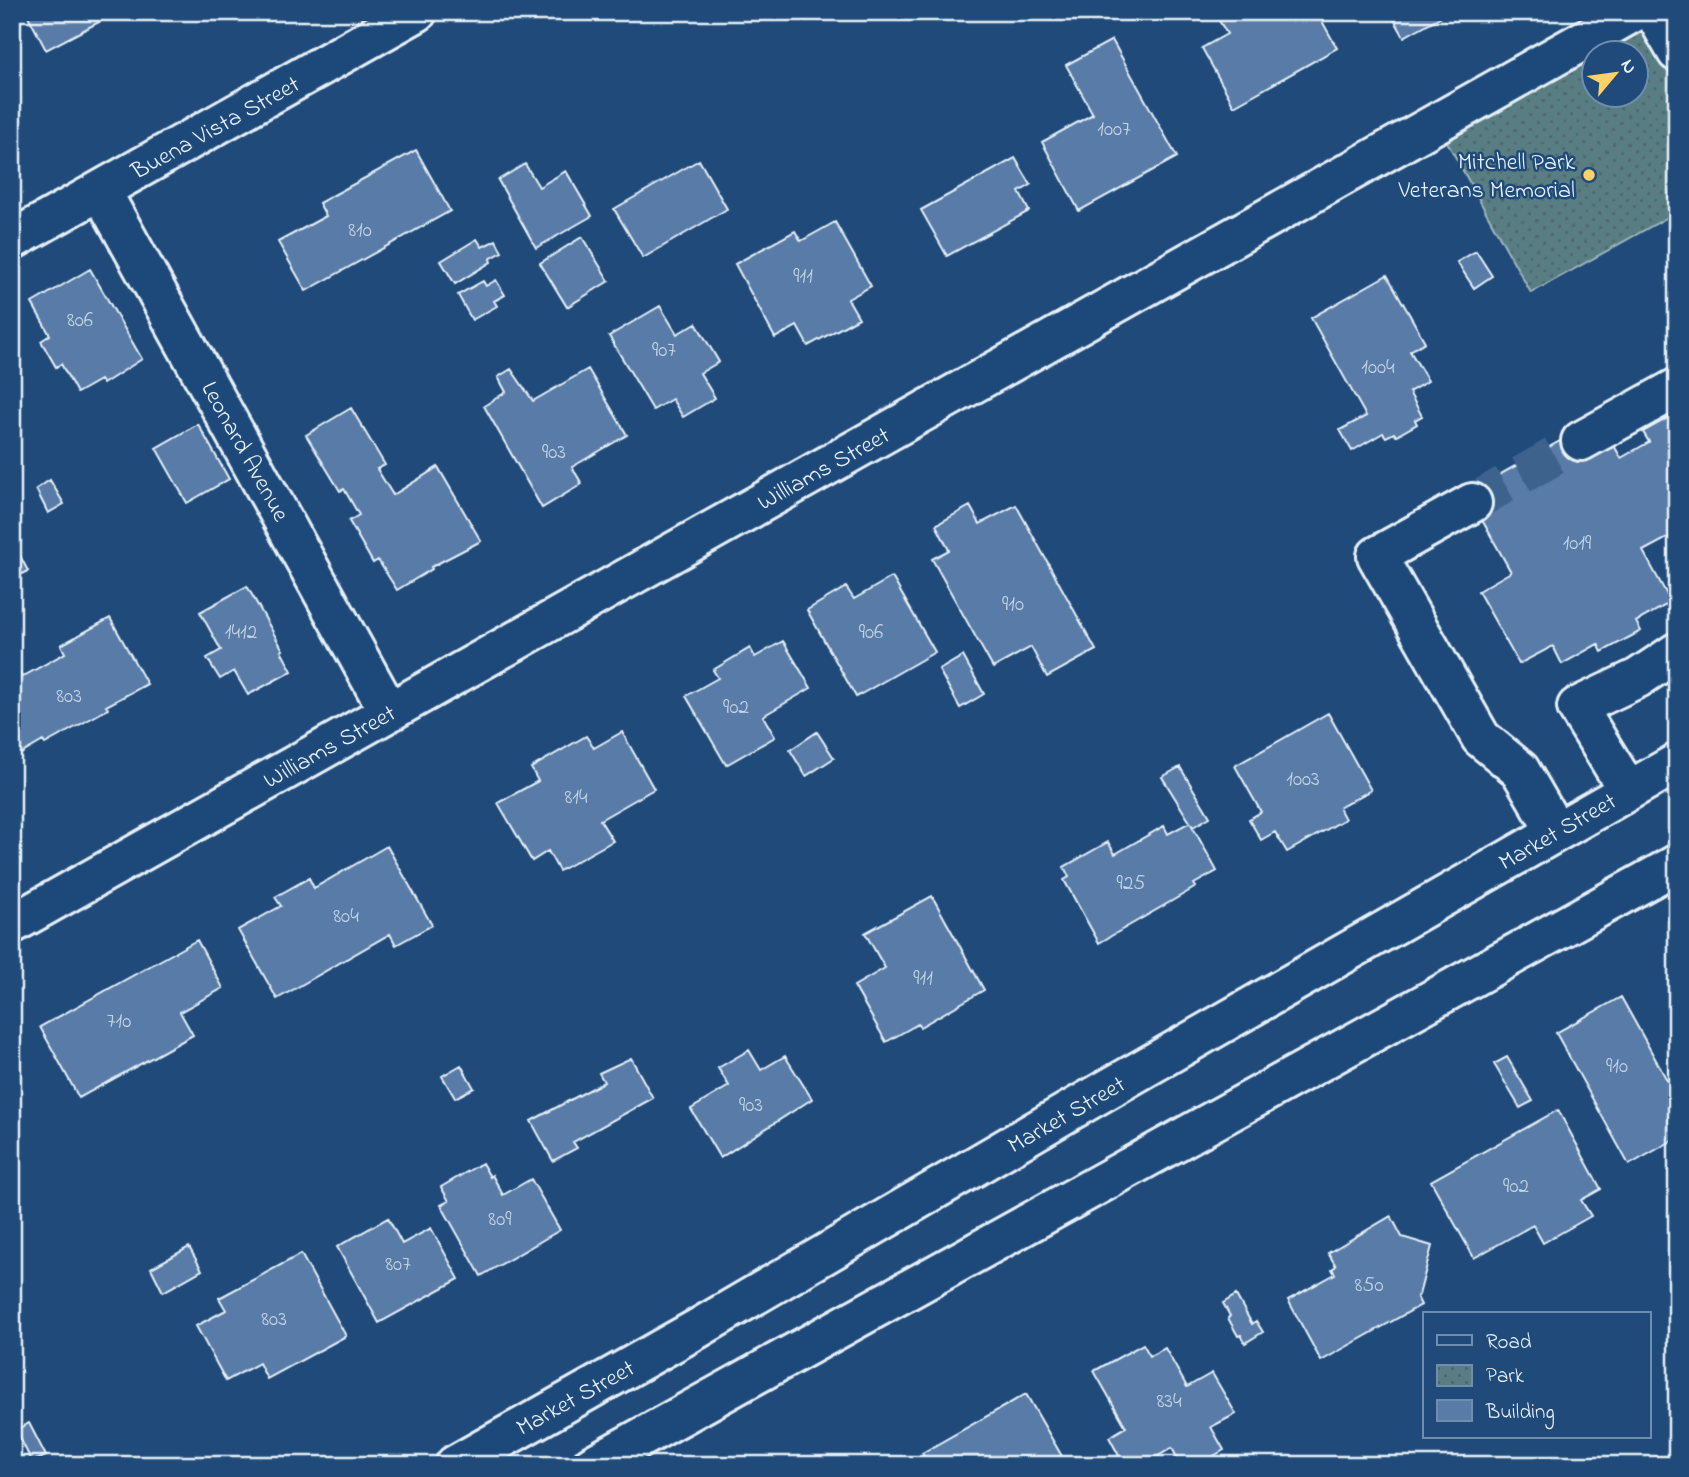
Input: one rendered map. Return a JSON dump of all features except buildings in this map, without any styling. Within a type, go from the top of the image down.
[{"type":"street","name":"Buena Vista Street","points":[[12,240],[417,12]]},
{"type":"street","name":"Williams Street","points":[[12,924],[1634,12]]},
{"type":"street","points":[[1654,12],[1677,52]]},
{"type":"street","name":"Leonard Avenue","points":[[101,191],[389,712]]},
{"type":"street","points":[[1581,441],[1677,388]]},
{"type":"street","points":[[1472,503],[1377,556],[1481,738],[1520,770],[1556,832]]},
{"type":"street","points":[[1628,790],[1577,707],[1638,678],[1677,652]]},
{"type":"street","name":"Market Street","points":[[455,1465],[697,1329],[1066,1113],[1677,764]]},
{"type":"street","points":[[592,1465],[1677,864]]},
{"type":"green space","points":[[1643,21],[1677,82],[1677,212],[1531,293],[1442,133],[1580,56],[1580,108],[1650,108],[1650,38],[1612,38]]},
{"type":"tunnel","points":[[1472,503],[1581,441]]},
{"type":"place","name":"Mitchell Park Veterans Memorial","points":[[1589,175]]}]
